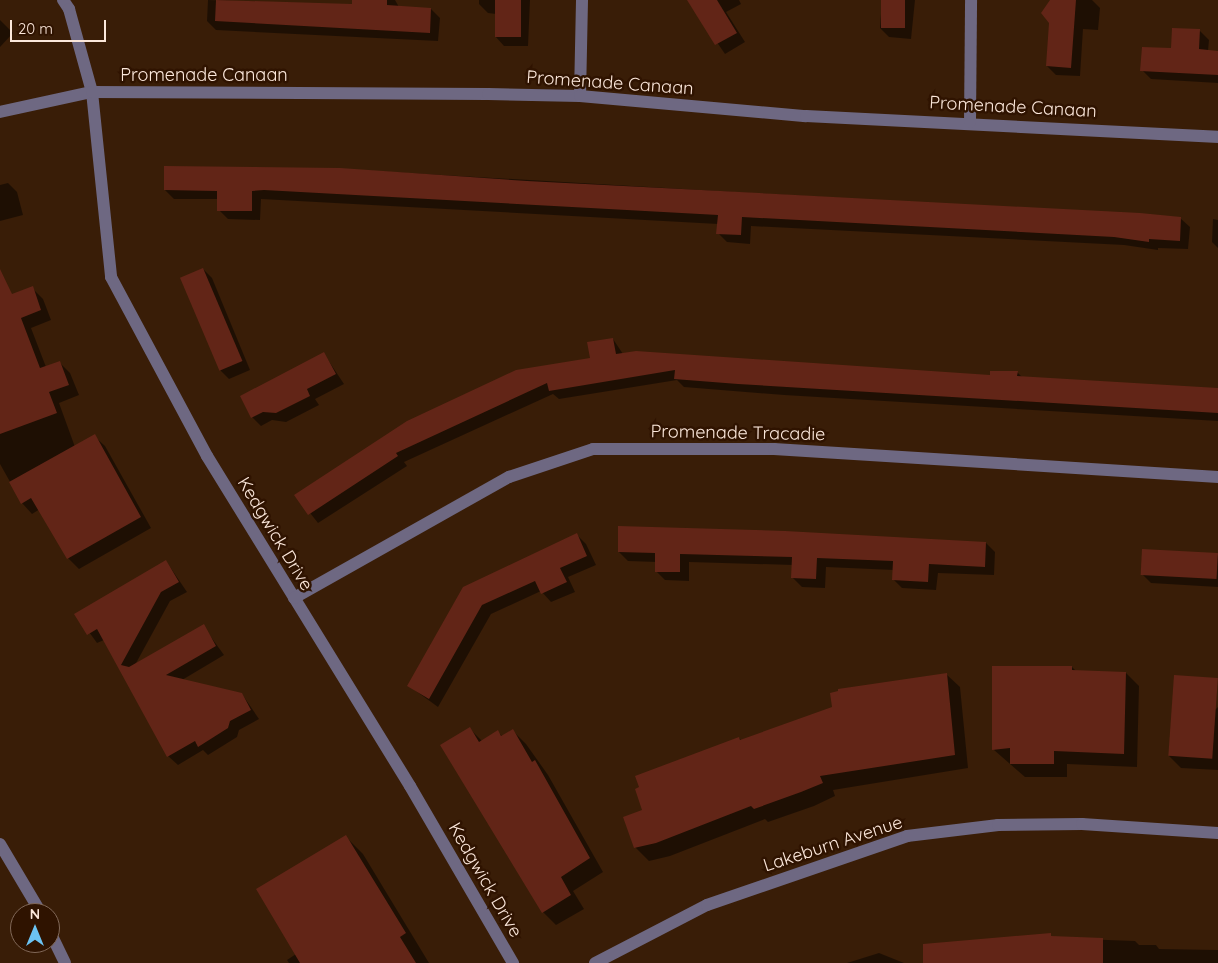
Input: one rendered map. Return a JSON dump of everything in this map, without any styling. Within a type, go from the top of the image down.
[{"type":"street","name":"Kedgwick Drive","points":[[63,0],[69,9],[92,92],[110,277],[206,456],[410,786],[513,963]]},
{"type":"street","points":[[580,96],[582,0]]},
{"type":"street","points":[[970,122],[971,0]]},
{"type":"street","name":"Promenade Canaan","points":[[0,112],[92,92],[580,96],[806,116],[970,122],[1218,136]]},
{"type":"street","name":"Promenade Tracadie","points":[[294,598],[509,477],[593,449],[774,449],[1218,477]]},
{"type":"street","name":"Lakeburn Avenue","points":[[595,963],[707,905],[906,836],[1007,825],[1082,824],[1218,833]]},
{"type":"street","points":[[0,844],[35,903]]},
{"type":"building","points":[[216,0],[352,4],[352,0],[387,0],[387,5],[431,8],[430,33],[215,21]]},
{"type":"building","points":[[495,0],[521,0],[521,37],[495,37]]},
{"type":"building","points":[[687,0],[717,0],[737,33],[715,45]]},
{"type":"building","points":[[881,0],[905,0],[905,28],[881,28]]},
{"type":"building","points":[[1050,0],[1076,0],[1071,68],[1046,66],[1049,23],[1041,13]]},
{"type":"building","points":[[1172,28],[1200,29],[1199,49],[1218,51],[1218,75],[1140,71],[1142,47],[1171,48]]},
{"type":"building","points":[[164,166],[340,168],[527,181],[1140,213],[1181,217],[1180,241],[1149,239],[1149,242],[1114,237],[742,217],[741,235],[716,234],[718,215],[264,190],[252,191],[252,211],[217,211],[217,191],[164,190]]},
{"type":"building","points":[[203,268],[242,361],[219,371],[180,278]]},
{"type":"building","points":[[0,269],[12,294],[33,286],[41,310],[21,318],[40,368],[60,361],[69,385],[49,392],[57,413],[0,434]]},
{"type":"building","points":[[613,338],[616,354],[636,351],[990,375],[990,371],[1018,371],[1017,376],[1218,388],[1218,413],[674,379],[675,370],[549,391],[547,383],[396,453],[398,456],[308,515],[294,495],[407,421],[516,370],[590,358],[587,342]]},
{"type":"building","points":[[324,352],[336,374],[307,389],[310,396],[276,413],[263,412],[251,418],[240,396]]},
{"type":"building","points":[[95,434],[141,517],[67,559],[31,498],[21,504],[9,482]]},
{"type":"building","points":[[618,526],[785,531],[986,542],[985,567],[929,564],[928,582],[892,580],[893,561],[817,558],[816,579],[791,578],[792,557],[680,554],[680,572],[655,572],[655,553],[618,552]]},
{"type":"building","points":[[577,533],[587,556],[560,568],[567,582],[541,594],[535,581],[482,605],[429,699],[407,686],[463,587]]},
{"type":"building","points":[[1142,549],[1218,553],[1217,579],[1141,575]]},
{"type":"building","points":[[166,560],[179,582],[161,592],[121,665],[129,667],[204,624],[216,646],[166,675],[242,693],[251,710],[230,721],[228,728],[198,747],[195,741],[167,757],[97,629],[87,635],[74,614]]},
{"type":"building","points":[[992,666],[1072,666],[1072,670],[1126,672],[1124,754],[1054,751],[1054,764],[1010,764],[1010,748],[992,750]]},
{"type":"building","points":[[947,673],[955,755],[820,776],[823,783],[801,792],[754,809],[751,806],[656,843],[634,848],[623,817],[642,810],[635,789],[639,787],[635,776],[739,737],[740,740],[832,707],[830,693],[838,691],[838,689]]},
{"type":"building","points":[[1174,675],[1218,678],[1212,759],[1168,756]]},
{"type":"building","points":[[470,727],[479,742],[498,730],[501,736],[513,729],[532,762],[535,760],[590,858],[561,877],[571,895],[542,913],[440,745]]},
{"type":"building","points":[[346,835],[406,933],[400,937],[416,963],[300,963],[256,889]]},
{"type":"building","points":[[1051,933],[1051,936],[1103,938],[1103,963],[923,963],[923,944]]}]
